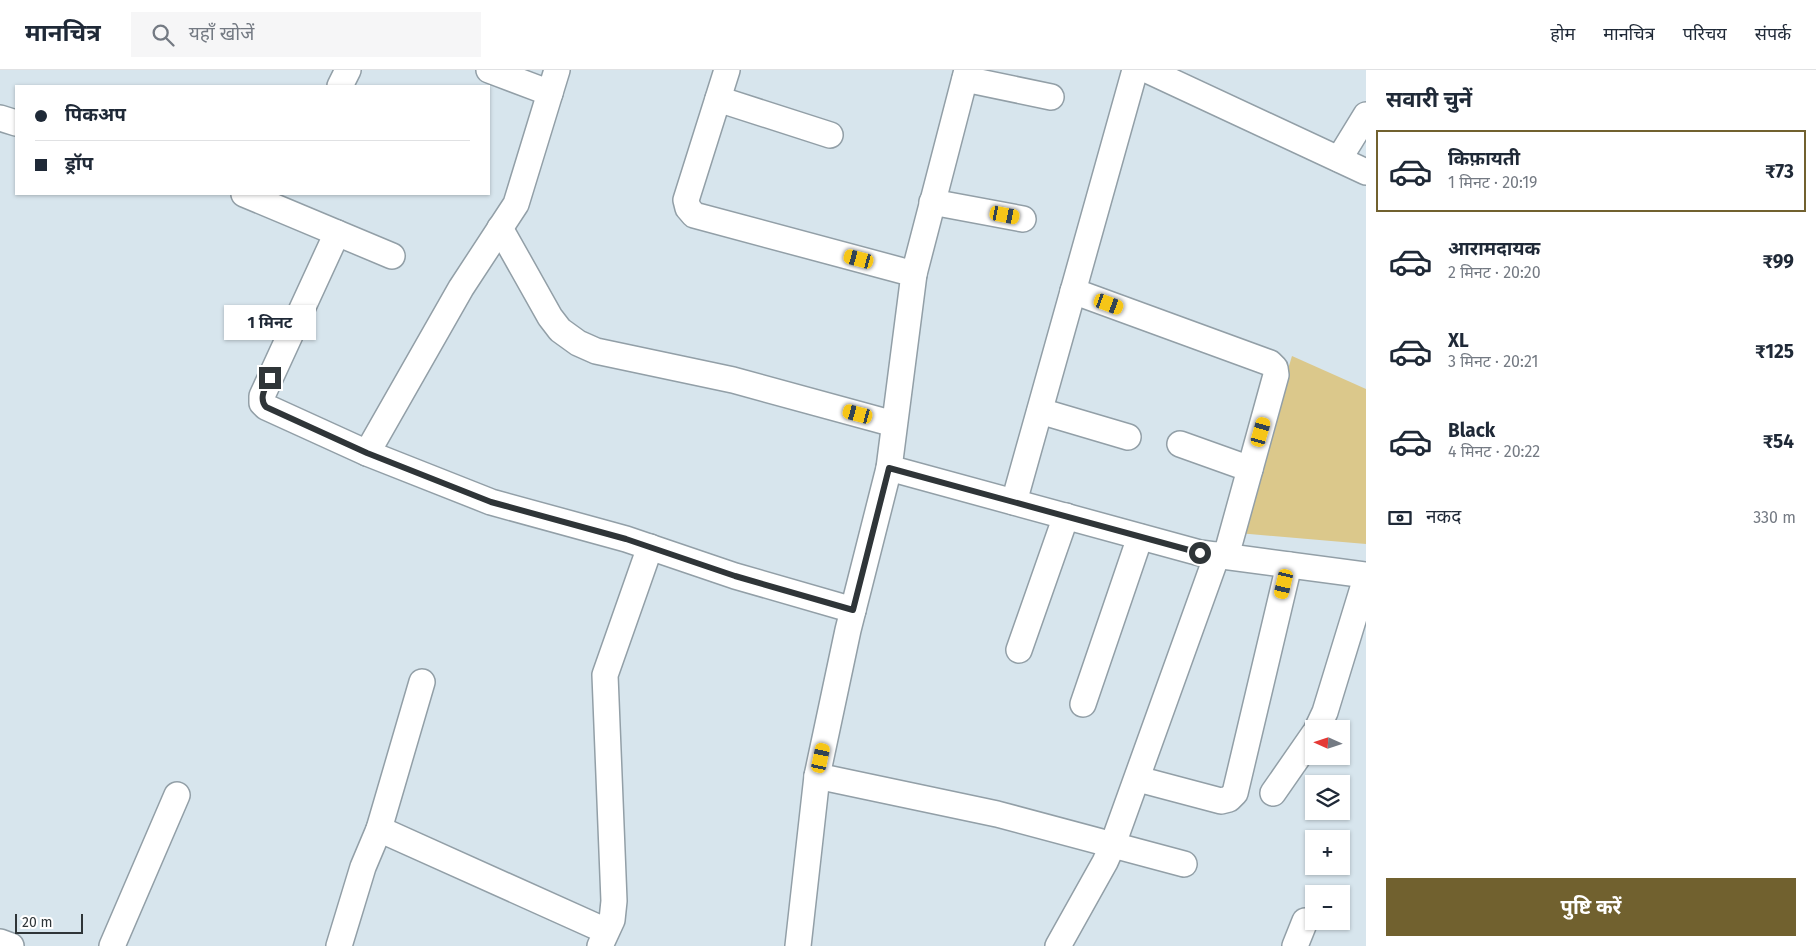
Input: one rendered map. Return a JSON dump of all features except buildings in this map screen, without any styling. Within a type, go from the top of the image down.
[{"type":"street","points":[[340,85],[348,70]]},
{"type":"street","points":[[367,453],[461,288],[516,204],[553,81],[489,70]]},
{"type":"street","points":[[727,70],[686,200],[688,208],[694,215],[914,274]]},
{"type":"street","points":[[1014,502],[1135,70]]},
{"type":"street","points":[[1147,70],[1366,172]]},
{"type":"street","points":[[798,946],[817,776],[853,610],[889,468],[914,274],[966,74],[1051,97]]},
{"type":"street","points":[[718,99],[830,135]]},
{"type":"street","points":[[1339,159],[1366,116]]},
{"type":"street","points":[[0,118],[15,122]]},
{"type":"street","points":[[249,195],[298,204],[337,234],[392,256]]},
{"type":"street","points":[[932,202],[1023,219]]},
{"type":"street","points":[[500,228],[550,317],[560,330],[578,343],[596,351],[733,380],[894,424]]},
{"type":"street","points":[[337,234],[262,396],[262,403],[266,407],[367,453],[491,502],[626,539],[735,576],[853,610]]},
{"type":"street","points":[[1058,946],[1105,862],[1138,779],[1221,556],[1250,469],[1276,375],[1275,368],[1270,363],[1073,291]]},
{"type":"street","points":[[1040,411],[1128,437]]},
{"type":"street","points":[[1180,444],[1250,469]]},
{"type":"street","points":[[889,468],[1200,553],[1366,577],[1321,720]]},
{"type":"street","points":[[1019,650],[1066,516]]},
{"type":"street","points":[[1082,704],[1140,537]]},
{"type":"street","points":[[379,829],[603,939],[612,920],[614,901],[604,675],[650,547]]},
{"type":"street","points":[[1138,779],[1222,801],[1229,799],[1235,792],[1289,565]]},
{"type":"street","points":[[339,946],[363,867],[379,829],[422,682]]},
{"type":"street","points":[[1273,793],[1305,747]]},
{"type":"street","points":[[817,776],[998,814],[1184,864]]},
{"type":"street","points":[[112,946],[177,794]]},
{"type":"street","points":[[1295,946],[1305,921]]},
{"type":"street","points":[[0,942],[11,946]]},
{"type":"shaded area","points":[[1292,356],[1366,389],[1366,544],[1238,533]]},
{"type":"route","points":[[270,378],[262,396],[262,403],[266,407],[367,453],[476,497],[626,539],[735,576],[853,610],[889,468],[1200,553]]}]
